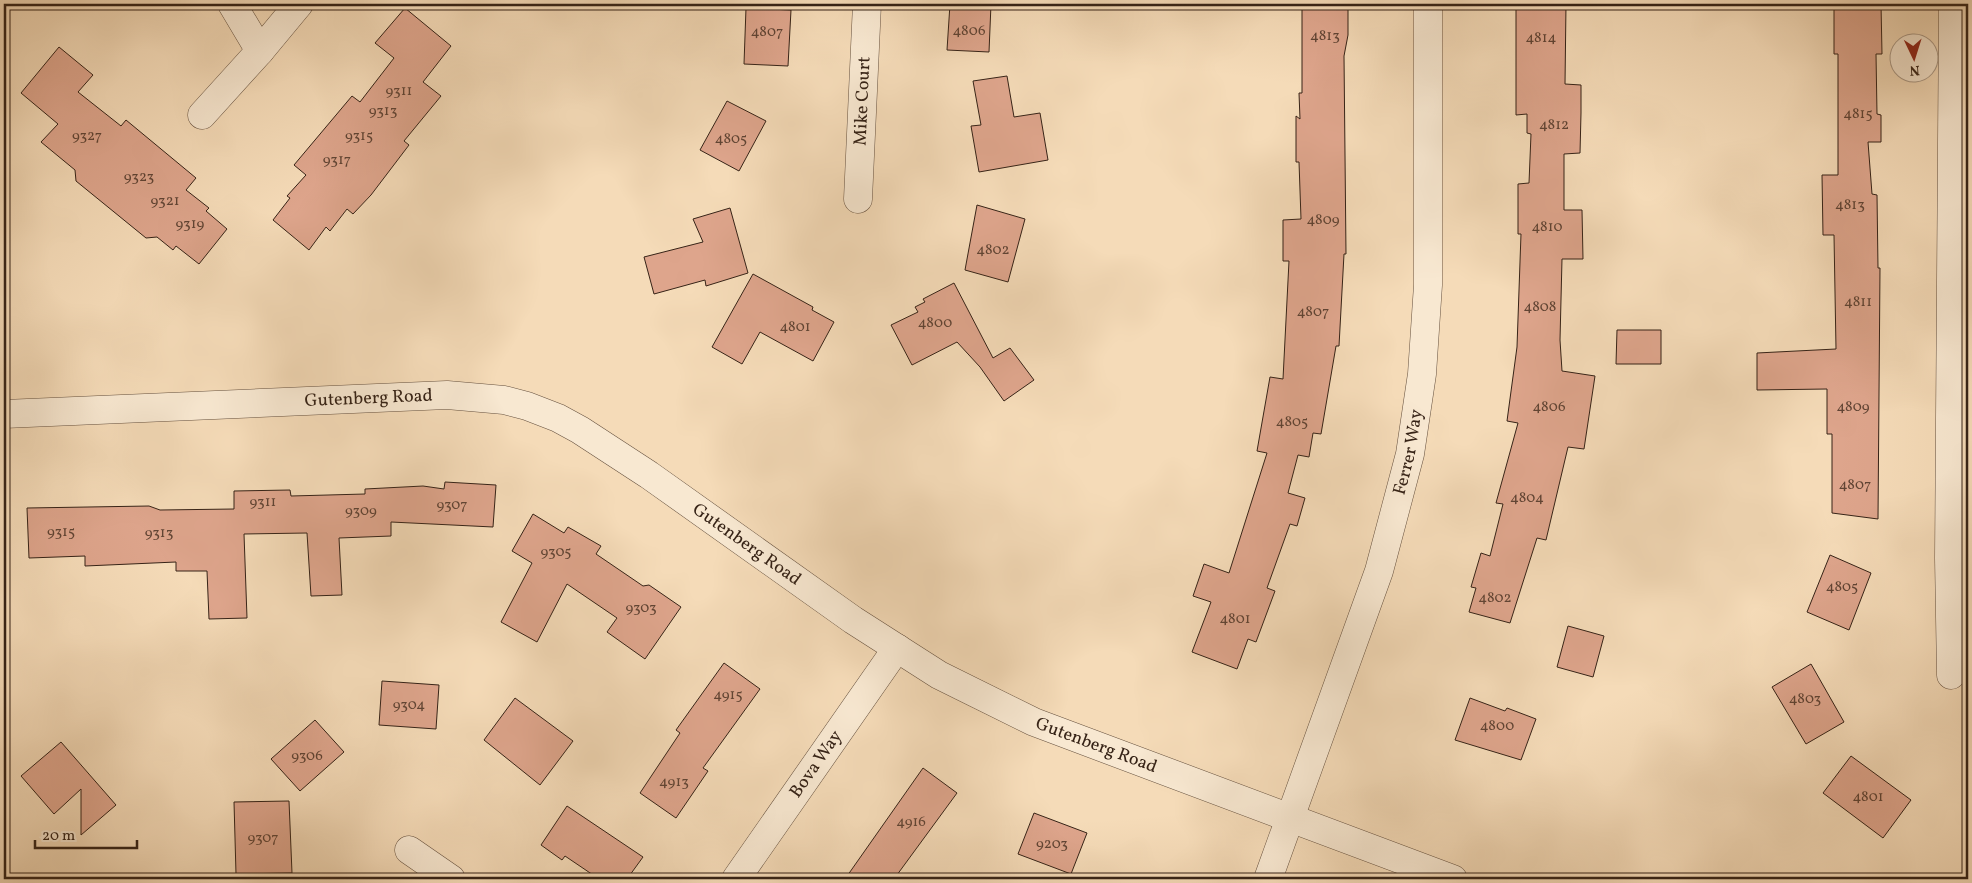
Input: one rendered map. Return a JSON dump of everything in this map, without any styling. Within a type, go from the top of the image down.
[{"type":"street","points":[[232,4],[260,51]]},
{"type":"street","points":[[202,115],[260,51],[299,4]]},
{"type":"street","name":"Mike Court","points":[[858,199],[867,4]]},
{"type":"street","name":"Ferrer Way","points":[[1268,879],[1379,571],[1411,445],[1422,374],[1428,285],[1428,4]]},
{"type":"street","points":[[1951,675],[1949,558],[1953,4]]},
{"type":"street","name":"Gutenberg Road","points":[[4,414],[447,395],[504,400],[528,406],[558,418],[611,450],[853,620],[939,675],[1034,722],[1453,879]]},
{"type":"street","name":"Bova Way","points":[[736,879],[897,648]]},
{"type":"street","points":[[409,850],[451,879]]},
{"type":"building","points":[[950,4],[991,4],[989,52],[947,50]]},
{"type":"building","points":[[1302,4],[1348,4],[1348,35],[1344,56],[1346,254],[1344,254],[1339,346],[1336,346],[1321,434],[1313,433],[1309,457],[1298,455],[1288,493],[1305,498],[1297,526],[1290,524],[1267,588],[1275,591],[1256,642],[1248,639],[1237,669],[1192,652],[1211,602],[1193,596],[1204,564],[1229,573],[1267,453],[1257,451],[1270,377],[1283,379],[1289,261],[1283,261],[1283,220],[1301,219],[1299,162],[1296,162],[1296,116],[1300,119],[1299,93],[1302,93]]},
{"type":"building","points":[[1516,4],[1566,4],[1565,84],[1581,85],[1581,113],[1580,153],[1564,154],[1564,210],[1582,210],[1583,259],[1562,259],[1560,340],[1562,371],[1595,376],[1584,449],[1568,447],[1546,540],[1537,538],[1510,623],[1469,612],[1476,588],[1471,587],[1481,553],[1490,556],[1503,504],[1496,503],[1518,423],[1507,421],[1517,347],[1521,234],[1518,234],[1518,184],[1529,183],[1531,134],[1527,133],[1527,114],[1516,115]]},
{"type":"building","points":[[1834,4],[1881,4],[1882,54],[1876,54],[1877,114],[1881,115],[1881,142],[1868,142],[1872,194],[1877,195],[1878,268],[1880,268],[1878,519],[1832,513],[1832,434],[1827,434],[1827,389],[1757,390],[1757,353],[1836,349],[1834,235],[1823,235],[1822,175],[1838,175],[1838,54],[1834,54]]},
{"type":"building","points":[[405,8],[451,46],[423,82],[441,96],[404,141],[409,145],[371,195],[353,214],[347,209],[330,231],[326,227],[309,250],[273,220],[290,198],[287,196],[306,175],[294,165],[352,96],[360,102],[394,58],[375,43]]},
{"type":"building","points":[[746,8],[791,10],[788,66],[744,64]]},
{"type":"building","points":[[59,47],[93,75],[78,92],[121,126],[126,120],[196,178],[186,190],[209,208],[206,211],[227,229],[199,264],[176,246],[173,250],[157,237],[146,238],[76,181],[75,170],[41,142],[58,124],[21,93]]},
{"type":"building","points":[[1007,76],[1014,117],[1040,113],[1048,160],[979,172],[971,126],[981,125],[973,81]]},
{"type":"building","points":[[727,101],[766,121],[739,171],[700,150]]},
{"type":"building","points":[[977,205],[1025,219],[1008,282],[965,270]]},
{"type":"building","points":[[730,208],[748,273],[706,286],[705,280],[654,294],[644,257],[703,242],[693,219]]},
{"type":"building","points":[[753,274],[813,307],[812,310],[834,322],[813,361],[760,332],[742,364],[712,347]]},
{"type":"building","points":[[954,283],[993,358],[1010,348],[1034,380],[1004,401],[980,367],[957,342],[912,365],[891,325],[918,312],[915,307],[925,302],[923,299]]},
{"type":"building","points":[[1617,330],[1661,330],[1661,364],[1616,364]]},
{"type":"building","points":[[445,482],[496,485],[493,527],[391,522],[391,536],[339,538],[342,595],[311,596],[307,533],[244,534],[247,618],[209,619],[207,571],[176,571],[176,562],[85,566],[85,556],[29,558],[27,508],[149,506],[160,510],[234,509],[234,491],[290,490],[291,496],[365,494],[365,489],[423,486],[444,489]]},
{"type":"building","points":[[533,514],[564,533],[568,527],[601,546],[596,554],[643,586],[649,585],[681,607],[645,659],[607,632],[617,618],[567,584],[537,642],[501,622],[532,563],[512,551]]},
{"type":"building","points":[[1830,555],[1871,573],[1849,630],[1807,612]]},
{"type":"building","points":[[1568,626],[1604,636],[1593,677],[1557,667]]},
{"type":"building","points":[[724,663],[760,689],[703,768],[708,771],[676,818],[640,793],[680,733],[676,730]]},
{"type":"building","points":[[1811,664],[1844,722],[1806,744],[1772,687]]},
{"type":"building","points":[[382,681],[439,685],[436,729],[379,725]]},
{"type":"building","points":[[515,698],[573,741],[540,785],[484,740]]},
{"type":"building","points":[[1470,698],[1505,711],[1507,708],[1536,719],[1521,760],[1455,740]]},
{"type":"building","points":[[315,720],[344,752],[300,791],[271,759]]},
{"type":"building","points":[[61,742],[116,805],[81,835],[81,789],[54,814],[21,776]]},
{"type":"building","points":[[1851,756],[1911,800],[1883,838],[1823,793]]},
{"type":"building","points":[[923,768],[957,793],[894,879],[845,879]]},
{"type":"building","points":[[289,801],[292,873],[236,874],[234,802]]},
{"type":"building","points":[[567,806],[643,857],[627,879],[599,879],[565,856],[562,860],[541,845]]},
{"type":"building","points":[[1034,813],[1087,833],[1071,874],[1018,854]]}]
